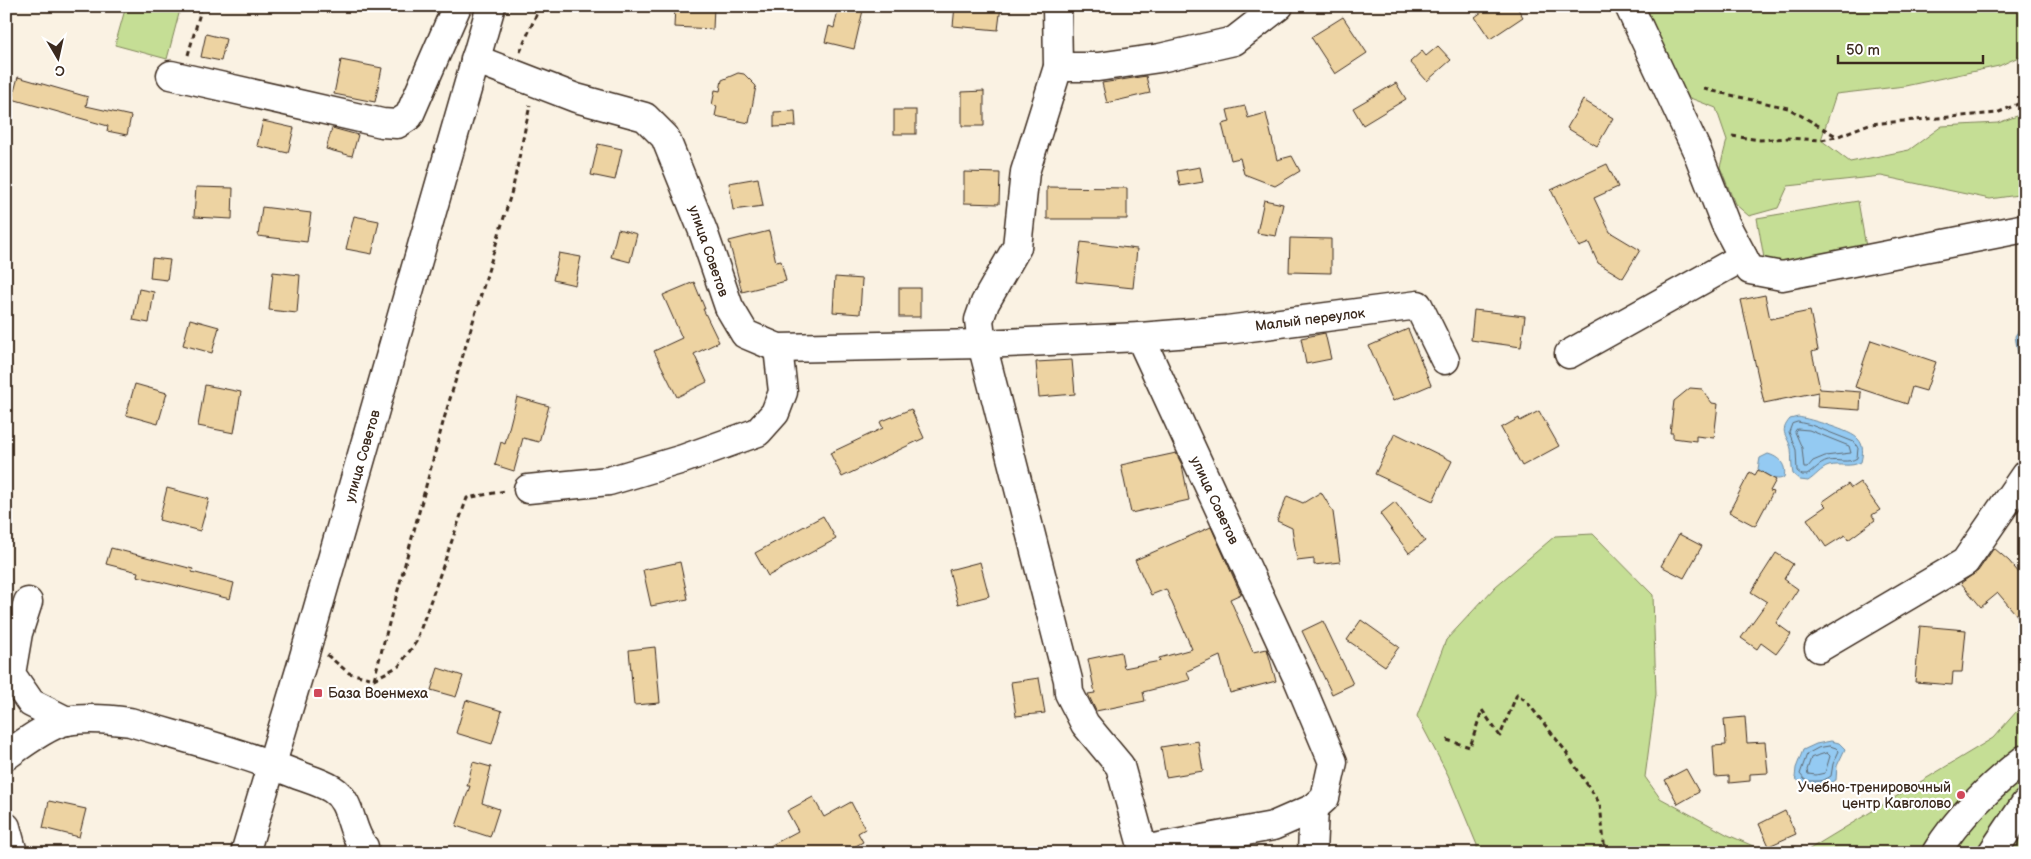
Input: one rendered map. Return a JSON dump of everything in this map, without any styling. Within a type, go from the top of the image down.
[{"type":"street","points":[[176,76],[382,123],[397,124],[409,116],[457,6]]},
{"type":"street","name":"улица Советов","points":[[246,853],[490,6]]},
{"type":"street","points":[[1057,6],[1058,67],[1026,172],[1017,247],[985,303],[979,320],[982,344],[1070,692],[1085,724],[1120,766],[1144,851],[1207,837],[1273,826],[1314,808],[1312,853]]},
{"type":"street","points":[[1058,67],[1098,68],[1160,58],[1234,41],[1279,6]]},
{"type":"street","points":[[1629,6],[1707,138],[1725,223],[1750,270],[1782,276],[2025,228]]},
{"type":"street","name":"улица Советов","points":[[475,59],[576,98],[645,117],[665,137],[703,231],[729,308],[745,334],[778,348],[982,344],[1140,337],[1298,679],[1333,762],[1325,798],[1314,808]]},
{"type":"street","points":[[1569,354],[1743,258]]},
{"type":"street","name":"Малый переулок","points":[[1140,337],[1228,330],[1418,305],[1445,360]]},
{"type":"street","points":[[528,489],[610,481],[684,459],[758,432],[775,413],[783,392],[778,348]]},
{"type":"street","points":[[1819,648],[1965,562],[2025,474]]},
{"type":"street","points":[[28,602],[18,633],[11,674],[31,703],[67,721]]},
{"type":"street","points":[[6,756],[55,724],[67,721],[106,719],[130,722],[272,765],[332,789],[343,799],[350,812],[357,839],[364,847]]},
{"type":"street","points":[[1936,853],[1942,842],[2014,767],[2025,795]]},
{"type":"street","points":[[1992,853],[2025,804]]},
{"type":"street","points":[[6,827],[13,853]]},
{"type":"path","points":[[176,76],[202,6]]},
{"type":"path","points":[[374,679],[444,419],[513,187],[523,78],[540,6]]},
{"type":"path","points":[[1704,89],[1788,108],[1836,137]]},
{"type":"path","points":[[1707,138],[1820,140],[1836,137],[1869,124],[1997,113],[2025,101]]},
{"type":"path","points":[[301,667],[326,653],[349,673],[374,679],[399,666],[416,642],[467,498],[493,492],[528,489]]},
{"type":"path","points":[[1447,740],[1470,747],[1482,710],[1500,736],[1517,694],[1527,702],[1564,749],[1600,804],[1605,853]]},
{"type":"green space","points":[[126,6],[181,6],[167,59],[115,45]]},
{"type":"green space","points":[[1650,6],[1775,6],[1781,9],[1791,6],[2025,6],[2025,54],[1999,66],[1905,86],[1836,94],[1821,140],[1850,162],[1909,150],[1942,126],[1998,123],[2025,113],[2025,194],[1990,199],[1881,176],[1788,186],[1778,208],[1749,216],[1735,204],[1720,167],[1727,140],[1716,108],[1685,96],[1647,9]]},
{"type":"green space","points":[[1858,201],[1866,247],[1765,264],[1757,218]]},
{"type":"green space","points":[[1593,534],[1653,595],[1656,694],[1645,777],[1660,798],[1728,835],[1769,853],[1477,853],[1477,845],[1448,775],[1417,716],[1446,640],[1496,586],[1555,536]]},
{"type":"green space","name":"Учебно-тренировочный центр Кавголово","points":[[2025,702],[2025,853],[1803,853],[1993,738]]},
{"type":"water","points":[[2025,321],[2025,358],[2022,358],[2018,354],[2015,336]]},
{"type":"water","points":[[1798,417],[1848,432],[1854,436],[1860,441],[1862,447],[1861,462],[1853,465],[1829,466],[1808,481],[1800,480],[1793,474],[1790,444],[1784,431],[1790,419]]},
{"type":"water","points":[[1768,454],[1776,457],[1783,465],[1785,473],[1781,479],[1774,478],[1758,469],[1760,458]]},
{"type":"water","points":[[1831,741],[1839,743],[1845,749],[1837,766],[1836,780],[1815,787],[1805,785],[1795,778],[1796,768],[1803,750],[1816,744]]},
{"type":"building","points":[[675,6],[714,6],[713,29],[674,27]]},
{"type":"building","points":[[839,6],[864,6],[854,49],[825,42],[829,26],[834,28]]},
{"type":"building","points":[[955,6],[1001,6],[998,30],[953,26]]},
{"type":"building","points":[[1490,6],[1516,6],[1523,17],[1490,39],[1475,17]]},
{"type":"building","points":[[1343,17],[1367,53],[1335,74],[1311,37]]},
{"type":"building","points":[[206,34],[226,39],[221,61],[201,57]]},
{"type":"building","points":[[1438,46],[1451,60],[1427,81],[1410,62],[1422,51],[1426,56]]},
{"type":"building","points":[[341,60],[382,68],[375,102],[334,94]]},
{"type":"building","points":[[738,73],[744,74],[756,86],[749,123],[715,116],[717,106],[712,105],[715,90],[720,91],[722,80]]},
{"type":"building","points":[[1146,76],[1150,93],[1107,103],[1102,83]]},
{"type":"building","points":[[18,77],[88,97],[86,106],[131,116],[127,135],[107,131],[108,126],[12,99]]},
{"type":"building","points":[[1396,83],[1406,99],[1363,125],[1353,108]]},
{"type":"building","points":[[984,91],[984,126],[962,126],[962,92]]},
{"type":"building","points":[[1583,100],[1613,118],[1597,146],[1567,128]]},
{"type":"building","points":[[1245,106],[1248,118],[1266,113],[1277,160],[1292,156],[1300,171],[1275,186],[1244,174],[1240,158],[1231,160],[1222,124],[1230,122],[1227,110]]},
{"type":"building","points":[[894,110],[916,110],[916,134],[894,134]]},
{"type":"building","points":[[795,111],[796,126],[774,127],[774,112]]},
{"type":"building","points":[[263,121],[294,128],[288,153],[257,146]]},
{"type":"building","points":[[332,128],[358,135],[352,156],[326,149]]},
{"type":"building","points":[[598,144],[622,149],[615,180],[591,175]]},
{"type":"building","points":[[1607,164],[1618,187],[1594,198],[1610,232],[1640,250],[1623,278],[1598,263],[1589,243],[1579,247],[1551,190]]},
{"type":"building","points":[[1200,167],[1203,182],[1180,186],[1177,171]]},
{"type":"building","points":[[964,172],[1000,173],[999,204],[964,203]]},
{"type":"building","points":[[758,178],[763,206],[733,210],[729,183]]},
{"type":"building","points":[[196,187],[233,188],[232,219],[194,217]]},
{"type":"building","points":[[1047,187],[1127,188],[1127,219],[1047,219]]},
{"type":"building","points":[[1264,200],[1283,204],[1276,236],[1257,233]]},
{"type":"building","points":[[262,207],[311,213],[307,242],[258,236]]},
{"type":"building","points":[[354,216],[379,221],[372,254],[346,249]]},
{"type":"building","points":[[618,229],[637,234],[630,262],[611,257]]},
{"type":"building","points":[[769,231],[776,262],[781,261],[786,281],[742,292],[729,241]]},
{"type":"building","points":[[1290,238],[1331,239],[1331,273],[1289,272]]},
{"type":"building","points":[[1081,242],[1137,249],[1133,288],[1076,282]]},
{"type":"building","points":[[559,253],[581,257],[575,285],[553,280]]},
{"type":"building","points":[[152,258],[170,260],[167,280],[150,278]]},
{"type":"building","points":[[273,272],[300,275],[297,313],[269,310]]},
{"type":"building","points":[[835,277],[862,279],[860,314],[833,312]]},
{"type":"building","points":[[694,282],[705,309],[703,309],[719,342],[694,354],[707,382],[677,397],[654,351],[682,338],[663,295]]},
{"type":"building","points":[[899,288],[920,288],[920,317],[899,317]]},
{"type":"building","points":[[139,289],[154,292],[149,323],[133,320]]},
{"type":"building","points":[[1765,295],[1770,319],[1810,311],[1818,350],[1812,352],[1820,389],[1861,392],[1860,410],[1817,407],[1818,392],[1764,403],[1741,300]]},
{"type":"building","points":[[1474,310],[1525,316],[1521,347],[1471,340]]},
{"type":"building","points":[[190,319],[219,327],[212,353],[183,345]]},
{"type":"building","points":[[1408,329],[1431,385],[1393,401],[1369,346]]},
{"type":"building","points":[[1325,333],[1331,359],[1306,364],[1301,338]]},
{"type":"building","points":[[1871,340],[1936,362],[1926,391],[1912,387],[1907,404],[1855,387]]},
{"type":"building","points":[[1072,360],[1075,394],[1039,397],[1036,362]]},
{"type":"building","points":[[135,384],[167,393],[158,424],[126,415]]},
{"type":"building","points":[[205,385],[241,392],[234,433],[198,426]]},
{"type":"building","points":[[1690,388],[1702,389],[1712,403],[1718,404],[1714,438],[1696,436],[1696,441],[1673,438],[1673,433],[1670,433],[1674,401]]},
{"type":"building","points":[[517,397],[549,406],[539,442],[523,438],[514,471],[495,465],[501,442],[505,444]]},
{"type":"building","points":[[911,409],[924,438],[842,477],[830,453],[883,428],[880,422]]},
{"type":"building","points":[[1539,411],[1559,446],[1522,466],[1501,428],[1519,418],[1520,421]]},
{"type":"building","points":[[1395,433],[1452,461],[1433,501],[1375,474]]},
{"type":"building","points":[[1176,453],[1182,465],[1189,500],[1131,513],[1121,465]]},
{"type":"building","points":[[1758,470],[1776,480],[1770,491],[1773,492],[1755,526],[1729,512],[1750,472],[1755,475]]},
{"type":"building","points":[[1860,482],[1880,510],[1872,515],[1875,520],[1848,540],[1845,535],[1826,547],[1807,519],[1826,506],[1822,502],[1848,484],[1851,488]]},
{"type":"building","points":[[167,488],[209,499],[200,531],[159,520]]},
{"type":"building","points":[[1321,492],[1333,512],[1340,562],[1314,565],[1314,559],[1297,561],[1292,528],[1277,521],[1287,496],[1303,503]]},
{"type":"building","points":[[1395,502],[1425,541],[1409,553],[1380,514]]},
{"type":"building","points":[[823,516],[836,539],[768,576],[755,553]]},
{"type":"building","points":[[1211,527],[1241,594],[1230,599],[1253,652],[1267,649],[1276,681],[1230,693],[1220,656],[1187,671],[1190,680],[1143,692],[1145,701],[1096,711],[1088,694],[1095,693],[1088,659],[1121,652],[1124,668],[1160,661],[1159,658],[1192,649],[1166,589],[1151,595],[1135,560]]},
{"type":"building","points":[[1679,534],[1702,546],[1684,578],[1661,566]]},
{"type":"building","points":[[111,548],[193,569],[192,572],[234,583],[230,599],[137,576],[138,572],[106,564]]},
{"type":"building","points":[[1994,548],[2009,561],[2025,580],[2025,625],[1998,593],[1981,607],[1961,583],[1978,571]]},
{"type":"building","points":[[1776,553],[1793,564],[1784,579],[1798,589],[1776,623],[1791,634],[1776,654],[1761,643],[1757,649],[1741,638],[1767,602],[1751,592]]},
{"type":"building","points":[[680,562],[688,599],[651,606],[643,570]]},
{"type":"building","points":[[980,562],[989,596],[958,604],[949,570]]},
{"type":"building","points":[[1361,620],[1399,647],[1385,666],[1347,640]]},
{"type":"building","points":[[1323,621],[1353,684],[1332,694],[1302,631]]},
{"type":"building","points":[[1920,626],[1966,630],[1962,672],[1953,672],[1952,685],[1915,682]]},
{"type":"building","points":[[655,647],[660,703],[634,705],[629,650]]},
{"type":"building","points":[[438,668],[463,676],[456,697],[431,690]]},
{"type":"building","points":[[1039,678],[1045,713],[1016,716],[1011,682]]},
{"type":"building","points":[[466,700],[502,711],[492,744],[456,733]]},
{"type":"building","points":[[1745,717],[1747,743],[1765,742],[1768,773],[1750,774],[1750,781],[1729,783],[1729,776],[1715,777],[1713,746],[1726,745],[1724,719]]},
{"type":"building","points":[[1198,741],[1203,771],[1166,777],[1161,747]]},
{"type":"building","points":[[473,762],[491,767],[482,803],[499,809],[490,837],[456,826],[470,786],[467,786]]},
{"type":"building","points":[[1686,769],[1699,792],[1678,804],[1665,780]]},
{"type":"building","points":[[813,797],[824,817],[851,802],[865,829],[858,833],[863,842],[843,853],[757,853],[798,831],[787,811]]},
{"type":"building","points":[[49,801],[86,809],[79,837],[43,828]]},
{"type":"building","points":[[1785,811],[1796,834],[1769,846],[1759,824]]},
{"type":"place","name":"База Военмеха","points":[[318,693]]},
{"type":"place","name":"Учебно-тренировочный центр Кавголово","points":[[1961,795]]}]
